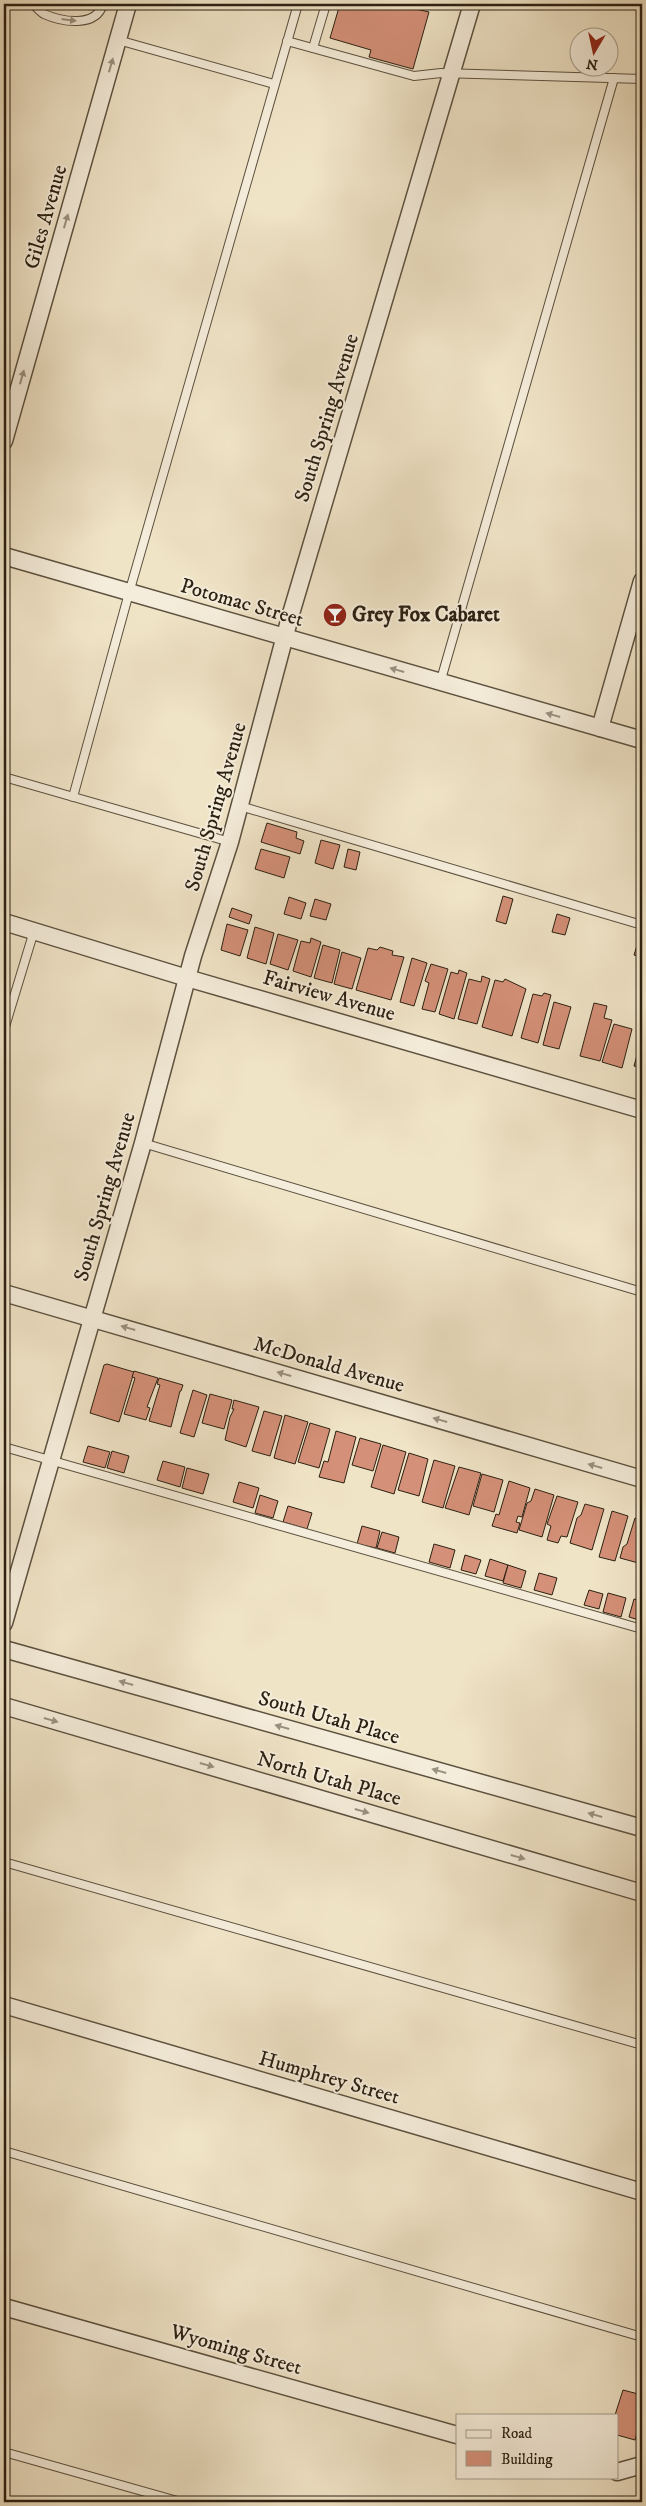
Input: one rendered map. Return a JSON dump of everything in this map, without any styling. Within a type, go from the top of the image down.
[{"type":"street","name":"Giles Avenue","points":[[4,441],[128,4]]},
{"type":"street","name":"South Spring Avenue","points":[[4,1623],[143,1143],[187,978],[230,842],[284,638],[472,4]]},
{"type":"street","name":"Potomac Street","points":[[4,556],[642,740]]},
{"type":"street","points":[[600,728],[642,581]]},
{"type":"street","name":"Fairview Avenue","points":[[4,922],[187,978],[642,1110]]},
{"type":"street","name":"McDonald Avenue","points":[[4,1293],[642,1479]]},
{"type":"street","name":"South Utah Place","points":[[4,1649],[642,1828]]},
{"type":"street","name":"North Utah Place","points":[[4,1706],[642,1893]]},
{"type":"street","name":"Humphrey Street","points":[[4,2005],[642,2192]]},
{"type":"street","name":"Wyoming Street","points":[[4,2307],[456,2435]]},
{"type":"street","points":[[618,2472],[642,2465]]},
{"type":"lane","points":[[33,4],[42,14],[74,22],[90,19],[102,4]]},
{"type":"lane","points":[[73,797],[129,593],[298,4]]},
{"type":"lane","points":[[313,48],[326,4]]},
{"type":"lane","points":[[118,40],[274,84]]},
{"type":"lane","points":[[287,41],[414,76],[450,74],[568,77]]},
{"type":"lane","points":[[440,682],[614,78],[642,79]]},
{"type":"lane","points":[[4,777],[230,842]]},
{"type":"lane","points":[[240,806],[642,926]]},
{"type":"lane","points":[[4,1030],[34,931]]},
{"type":"lane","points":[[143,1143],[642,1292]]},
{"type":"lane","points":[[4,1447],[642,1629]]},
{"type":"lane","points":[[4,1862],[642,2045]]},
{"type":"lane","points":[[4,2151],[642,2337]]},
{"type":"lane","points":[[4,2452],[181,2502]]},
{"type":"building","points":[[69,4],[92,4],[90,10]]},
{"type":"building","points":[[340,4],[417,4],[416,9],[429,12],[413,69],[369,57],[371,50],[330,38]]},
{"type":"building","points":[[267,823],[297,832],[296,838],[304,841],[300,854],[261,842]]},
{"type":"building","points":[[321,840],[340,845],[333,869],[315,863]]},
{"type":"building","points":[[261,849],[290,857],[284,878],[255,869]]},
{"type":"building","points":[[348,849],[360,852],[356,870],[344,867]]},
{"type":"building","points":[[503,896],[513,899],[506,924],[496,921]]},
{"type":"building","points":[[289,897],[306,903],[301,919],[284,914]]},
{"type":"building","points":[[315,899],[331,904],[326,920],[310,916]]},
{"type":"building","points":[[232,908],[252,915],[249,924],[229,917]]},
{"type":"building","points":[[557,914],[570,918],[565,935],[552,932]]},
{"type":"building","points":[[227,924],[248,930],[240,956],[221,950]]},
{"type":"building","points":[[255,927],[274,933],[266,964],[247,958]]},
{"type":"building","points":[[278,934],[298,940],[288,970],[270,964]]},
{"type":"building","points":[[640,936],[642,937],[642,957],[634,955]]},
{"type":"building","points":[[311,938],[321,942],[311,977],[293,971],[301,941],[310,943]]},
{"type":"building","points":[[323,945],[340,950],[332,983],[314,978]]},
{"type":"building","points":[[380,947],[393,951],[392,955],[404,957],[391,1000],[356,990],[368,948],[377,950]]},
{"type":"building","points":[[342,952],[361,958],[352,989],[334,984]]},
{"type":"building","points":[[412,958],[427,963],[414,1006],[400,1002]]},
{"type":"building","points":[[431,964],[448,969],[435,1012],[422,1009],[429,983],[425,981]]},
{"type":"building","points":[[459,970],[467,973],[454,1019],[439,1014],[451,972],[458,974]]},
{"type":"building","points":[[482,976],[490,979],[477,1024],[458,1019],[469,979],[481,982]]},
{"type":"building","points":[[505,979],[526,989],[512,1036],[482,1027],[495,980],[503,982]]},
{"type":"building","points":[[544,993],[551,995],[538,1043],[521,1038],[533,994],[542,996]]},
{"type":"building","points":[[554,1002],[571,1007],[559,1049],[543,1045]]},
{"type":"building","points":[[594,1003],[607,1006],[604,1018],[612,1020],[600,1061],[580,1056]]},
{"type":"building","points":[[614,1024],[632,1029],[622,1068],[602,1062]]},
{"type":"building","points":[[642,1037],[642,1068],[634,1066]]},
{"type":"building","points":[[107,1364],[134,1372],[119,1422],[90,1413],[104,1365]]},
{"type":"building","points":[[134,1371],[158,1378],[147,1407],[150,1408],[146,1420],[124,1414],[135,1378],[132,1377]]},
{"type":"building","points":[[159,1378],[183,1385],[171,1427],[149,1421],[160,1385],[157,1384]]},
{"type":"building","points":[[193,1390],[207,1395],[194,1437],[180,1433]]},
{"type":"building","points":[[210,1394],[232,1400],[224,1429],[202,1423]]},
{"type":"building","points":[[234,1400],[259,1407],[246,1447],[225,1440],[230,1417],[234,1409],[232,1409]]},
{"type":"building","points":[[264,1411],[282,1416],[270,1456],[252,1451]]},
{"type":"building","points":[[285,1415],[308,1422],[295,1464],[274,1458]]},
{"type":"building","points":[[310,1423],[330,1429],[319,1468],[298,1462]]},
{"type":"building","points":[[336,1431],[356,1437],[344,1483],[319,1477],[324,1461],[328,1462]]},
{"type":"building","points":[[360,1438],[381,1444],[373,1471],[352,1465]]},
{"type":"building","points":[[383,1445],[406,1452],[394,1494],[371,1487]]},
{"type":"building","points":[[88,1446],[110,1452],[105,1468],[83,1462]]},
{"type":"building","points":[[112,1451],[129,1456],[124,1473],[107,1468]]},
{"type":"building","points":[[409,1453],[428,1459],[419,1496],[398,1490]]},
{"type":"building","points":[[434,1460],[455,1466],[443,1508],[422,1502]]},
{"type":"building","points":[[163,1461],[185,1467],[180,1487],[157,1480]]},
{"type":"building","points":[[459,1467],[481,1473],[469,1515],[445,1508]]},
{"type":"building","points":[[187,1468],[209,1474],[203,1494],[182,1488]]},
{"type":"building","points":[[482,1474],[503,1480],[494,1512],[473,1506]]},
{"type":"building","points":[[509,1481],[530,1488],[522,1517],[518,1516],[516,1522],[520,1523],[517,1533],[492,1526],[496,1514],[499,1515]]},
{"type":"building","points":[[239,1482],[259,1488],[253,1508],[233,1502]]},
{"type":"building","points":[[535,1489],[554,1495],[542,1537],[519,1530],[527,1503],[531,1501]]},
{"type":"building","points":[[260,1495],[278,1501],[273,1518],[255,1513]]},
{"type":"building","points":[[557,1496],[578,1502],[567,1537],[561,1536],[558,1543],[547,1540],[551,1526],[547,1524]]},
{"type":"building","points":[[585,1504],[604,1509],[592,1550],[570,1543],[577,1518],[581,1515]]},
{"type":"building","points":[[288,1506],[312,1513],[307,1529],[283,1522]]},
{"type":"building","points":[[612,1511],[628,1516],[615,1561],[599,1557]]},
{"type":"building","points":[[635,1518],[642,1521],[642,1564],[620,1558],[623,1547],[627,1544]]},
{"type":"building","points":[[362,1526],[380,1531],[376,1548],[357,1544]]},
{"type":"building","points":[[382,1532],[399,1537],[395,1553],[377,1548]]},
{"type":"building","points":[[434,1544],[455,1550],[450,1568],[429,1562]]},
{"type":"building","points":[[465,1555],[481,1560],[476,1574],[461,1570]]},
{"type":"building","points":[[490,1559],[508,1565],[503,1581],[485,1576]]},
{"type":"building","points":[[508,1565],[526,1571],[521,1588],[503,1583]]},
{"type":"building","points":[[539,1573],[557,1578],[552,1595],[534,1590]]},
{"type":"building","points":[[589,1590],[603,1594],[599,1609],[584,1605]]},
{"type":"building","points":[[608,1593],[626,1598],[621,1617],[603,1612]]},
{"type":"building","points":[[634,1599],[642,1601],[642,1621],[629,1617]]},
{"type":"building","points":[[623,2390],[642,2395],[642,2417],[635,2440],[618,2435],[618,2414],[615,2414]]},
{"type":"place","name":"Grey Fox Cabaret","points":[[335,615]]}]
